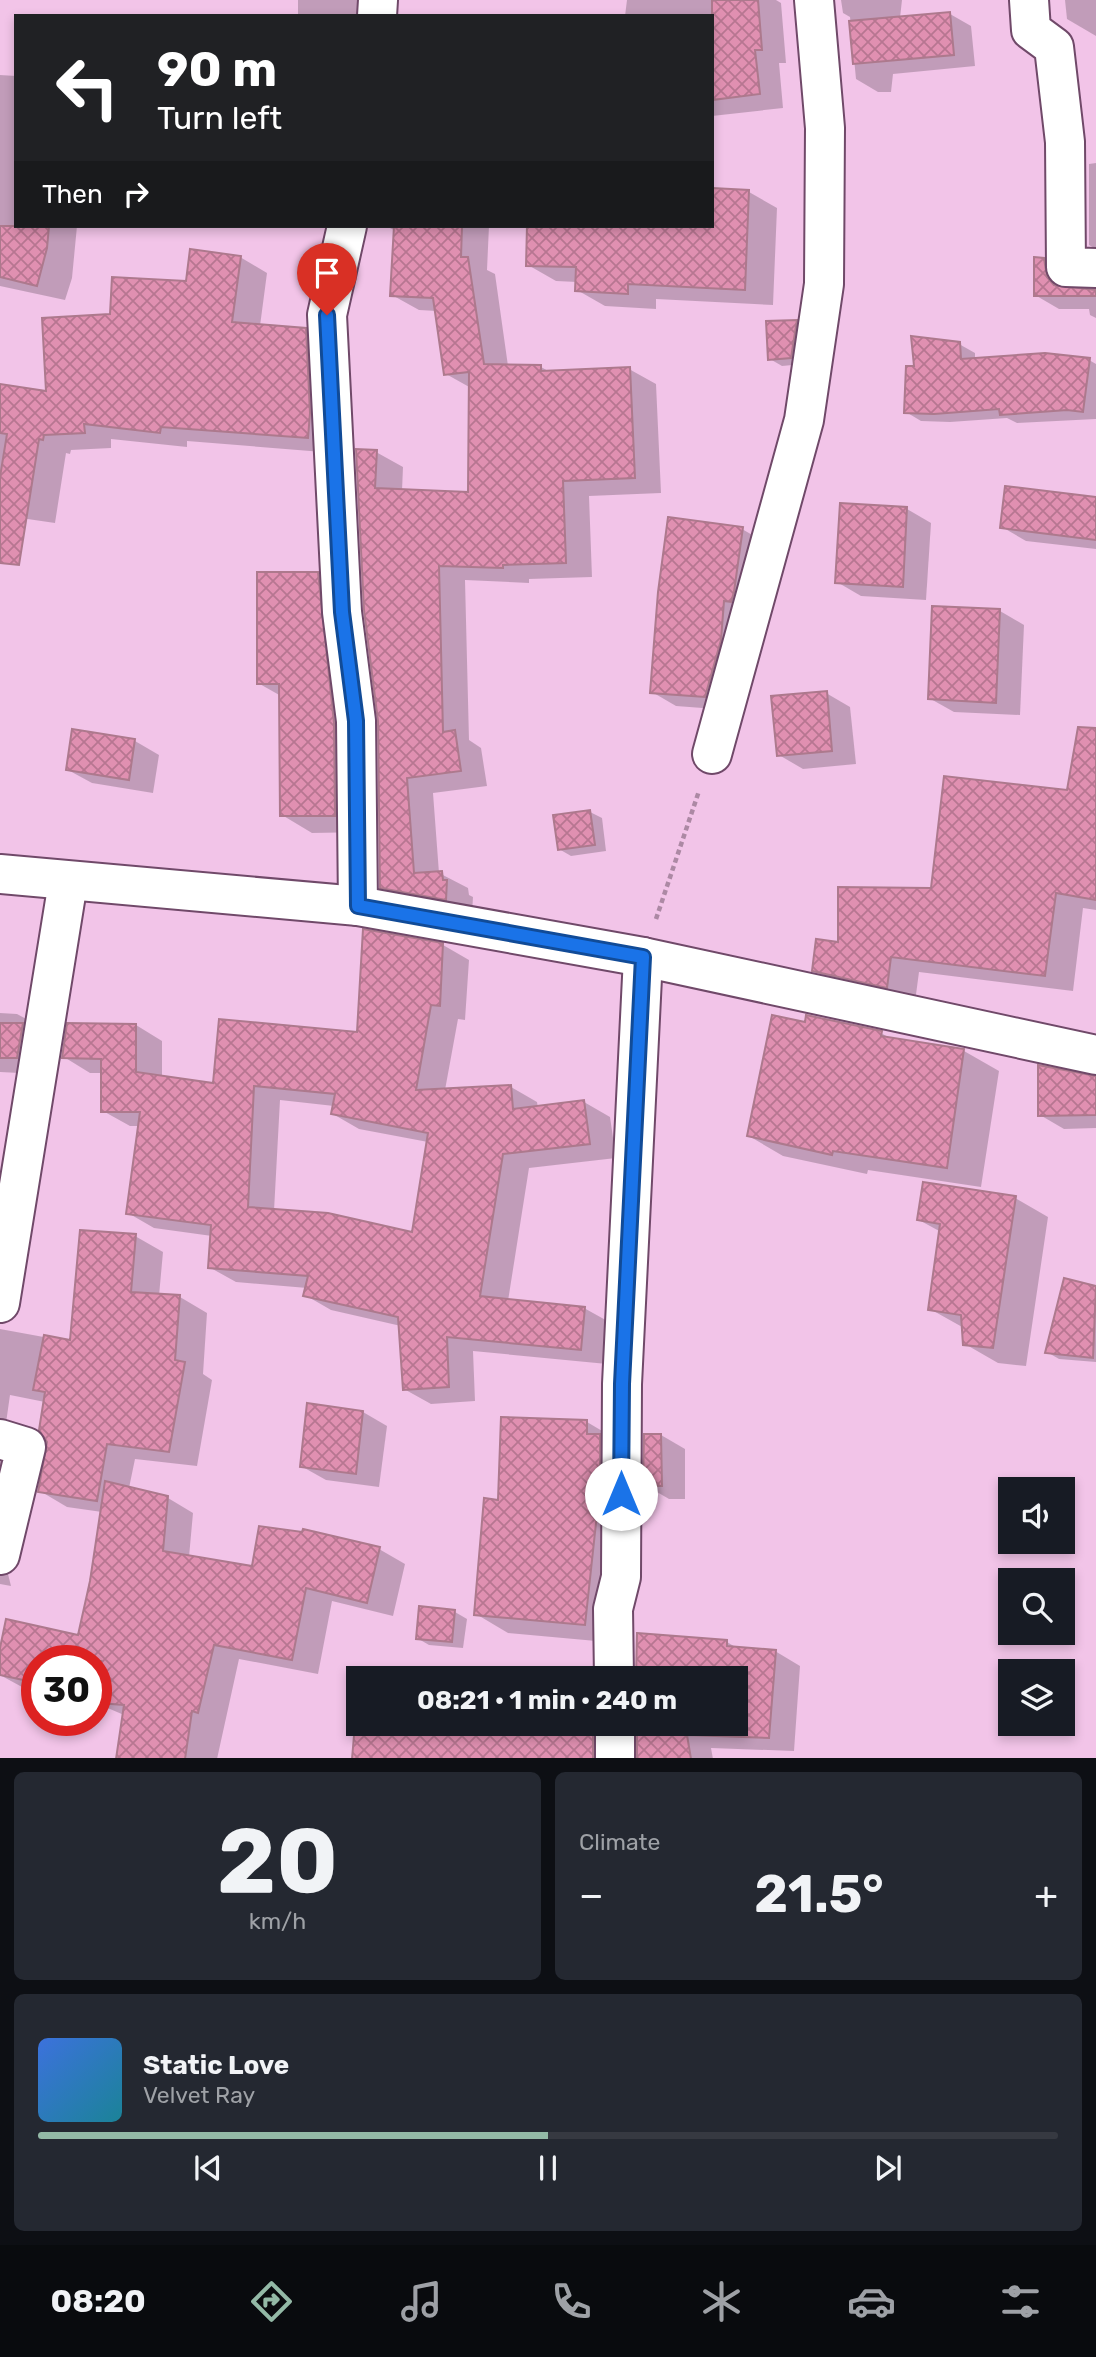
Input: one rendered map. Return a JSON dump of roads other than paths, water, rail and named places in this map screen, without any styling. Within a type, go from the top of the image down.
[{"type":"street","points":[[712,754],[804,420],[824,284],[825,128],[814,0]]},
{"type":"street","points":[[1029,0],[1031,30],[1054,47],[1065,142],[1066,267],[1096,268]]},
{"type":"street","points":[[347,228],[327,315],[342,612],[356,721],[358,906]]},
{"type":"street","points":[[0,874],[358,906],[643,957],[1096,1055]]},
{"type":"street","points":[[0,1303],[68,881]]},
{"type":"street","points":[[614,1666],[613,1609],[621,1577],[622,1384],[643,957]]},
{"type":"street","points":[[0,1439],[26,1447],[0,1555]]},
{"type":"street","points":[[615,1736],[615,1758]]}]
